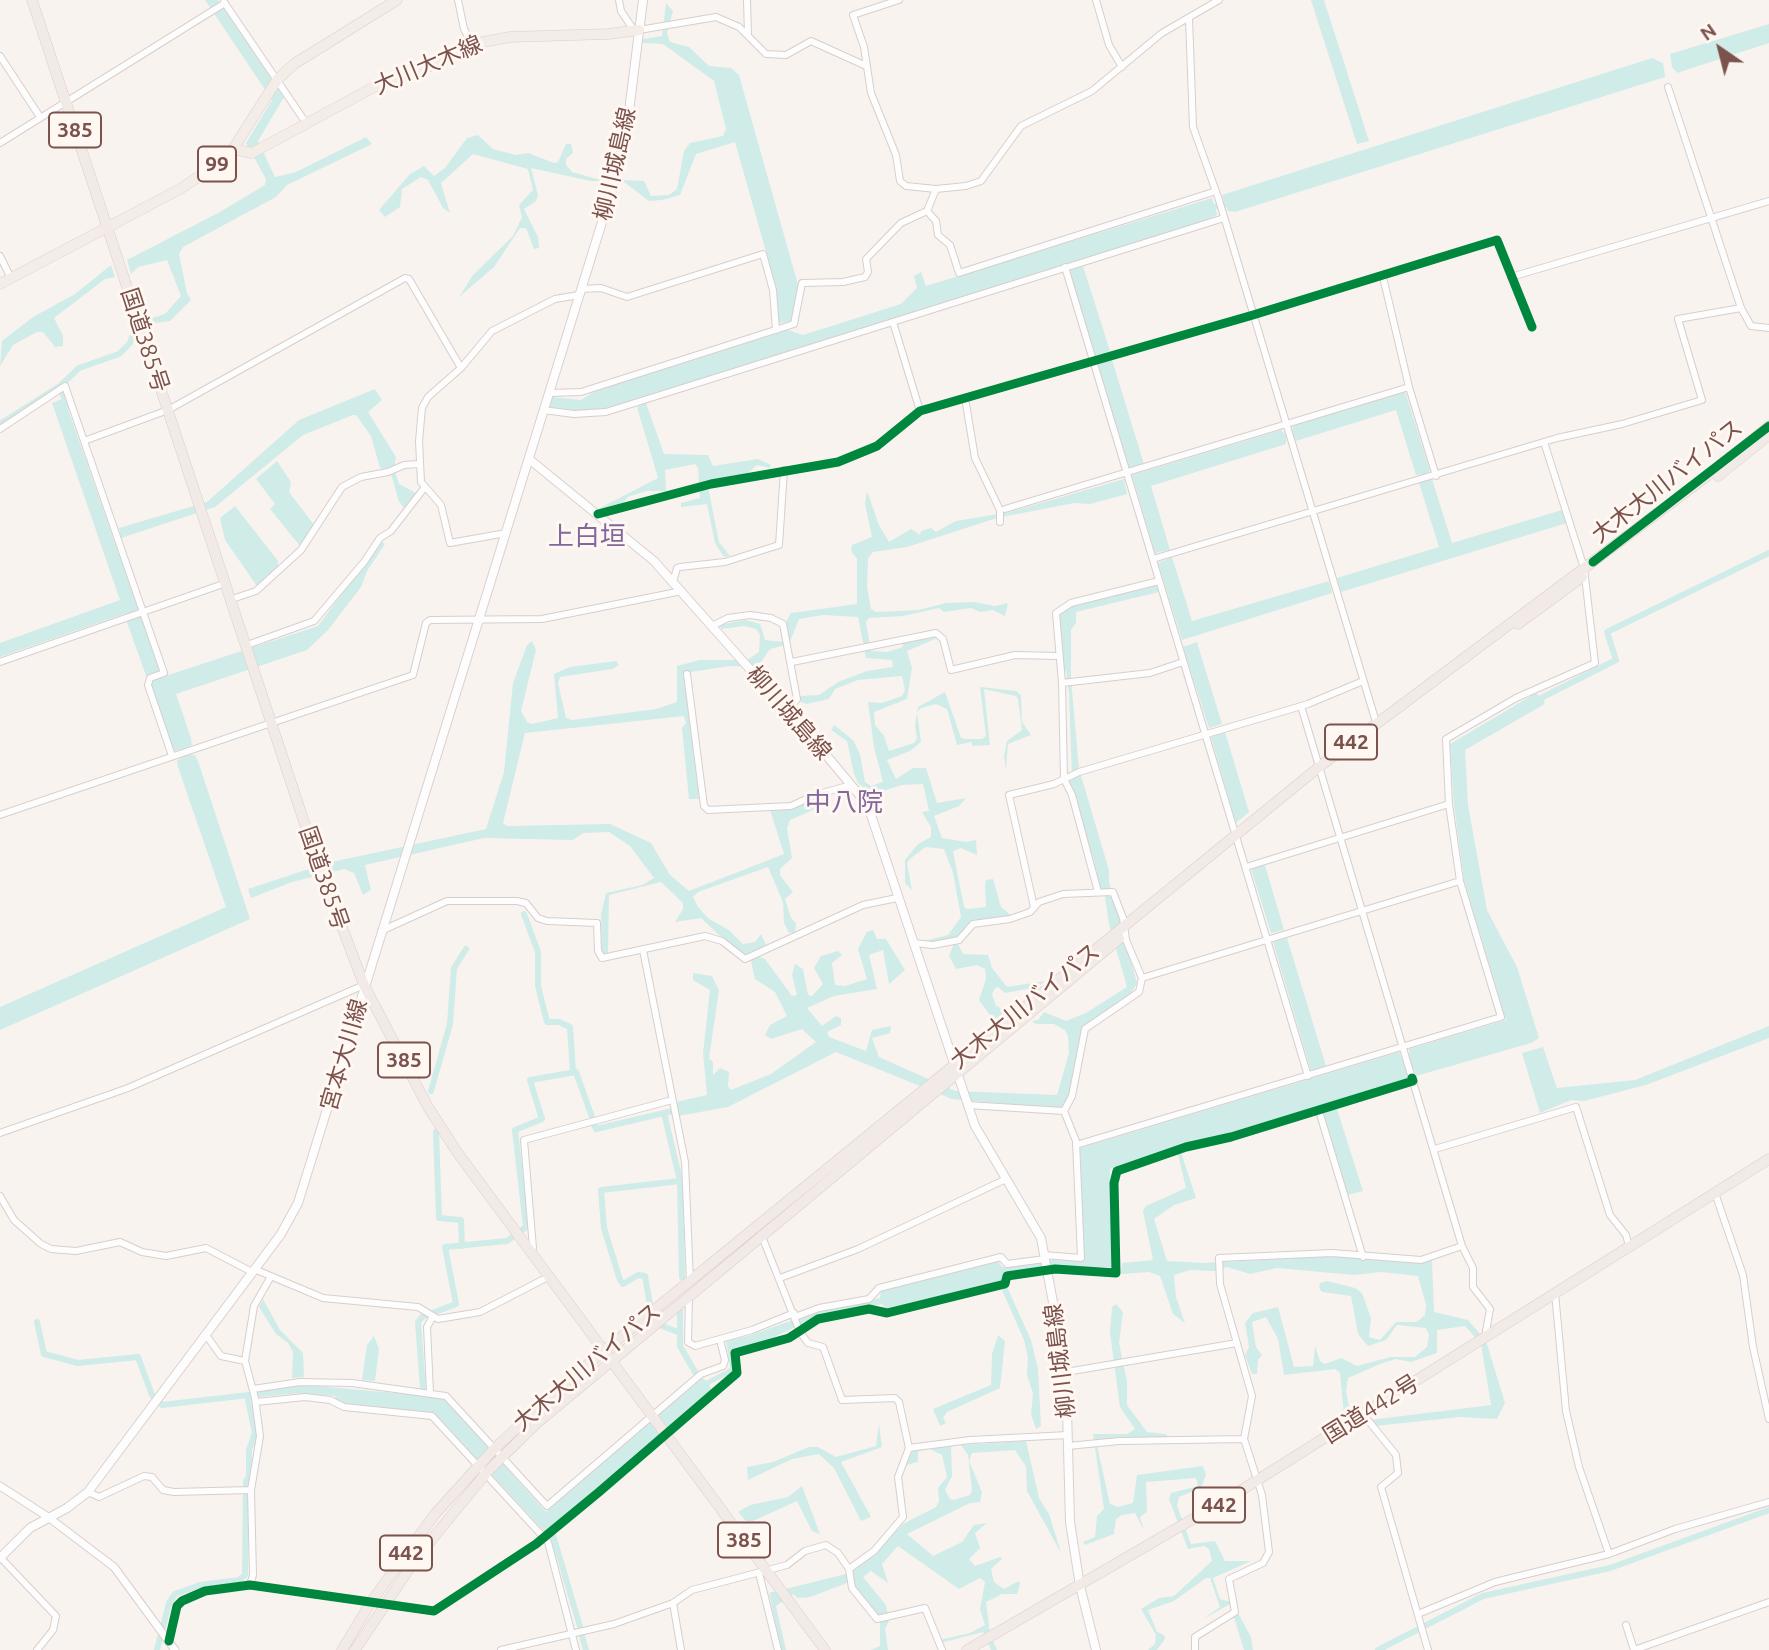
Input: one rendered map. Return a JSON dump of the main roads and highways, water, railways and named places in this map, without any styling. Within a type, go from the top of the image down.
[{"type":"highway","name":"国道385号","points":[[32,0],[317,861],[365,985],[428,1107],[512,1229],[664,1433],[763,1572],[825,1650]]},
{"type":"highway","name":"大木大川バイパス","points":[[1320,771],[1376,722],[1588,569],[1769,426]]},
{"type":"highway","name":"大木大川バイパス","points":[[342,1650],[371,1602],[435,1514],[483,1469],[528,1415],[954,1062],[1002,1031],[1035,1005],[1320,771],[1769,435]]},
{"type":"highway","name":"大木大川バイパス","points":[[497,1454],[946,1086],[1002,1031]]},
{"type":"highway","name":"国道442号","points":[[967,1650],[1255,1482],[1769,1159]]},
{"type":"highway","name":"大木大川バイパス","points":[[355,1650],[415,1560],[483,1469]]},
{"type":"main road","name":"99","points":[[0,284],[180,189],[213,167],[233,149],[277,80],[311,51],[397,0]]},
{"type":"main road","name":"柳川城島線","points":[[642,0],[636,29],[628,119],[616,177],[529,460],[598,514],[673,582],[862,798],[878,831],[897,898],[961,1089],[985,1145],[1038,1231],[1066,1372],[1070,1521],[1080,1586],[1096,1650]]},
{"type":"main road","name":"大川大木線","points":[[233,149],[252,153],[374,87],[433,65],[472,44],[510,37],[608,34],[636,29]]},
{"type":"main road","name":"宮本大川線","points":[[0,1557],[16,1539],[88,1492],[281,1234],[303,1191],[381,931],[412,840],[529,460]]},
{"type":"water","points":[[205,0],[218,0],[284,97],[258,141],[275,177],[296,172],[366,137],[372,144],[287,185],[276,197],[183,247],[179,254],[187,293],[191,300],[170,321],[146,324],[145,320],[165,314],[181,296],[167,260],[138,267],[131,274],[127,260],[218,213],[265,185],[266,179],[246,143],[272,100]]},
{"type":"water","points":[[1311,0],[1324,0],[1369,141],[1357,144]]},
{"type":"water","points":[[666,3],[673,11],[667,33],[670,42],[689,47],[709,66],[731,68],[739,75],[798,285],[791,322],[778,323],[776,287],[735,142],[696,154],[680,195],[662,200],[649,201],[624,182],[591,181],[531,168],[538,195],[536,201],[524,209],[538,237],[539,248],[534,249],[526,228],[520,228],[494,267],[459,297],[473,275],[513,236],[522,217],[519,205],[533,190],[528,169],[473,154],[441,183],[450,213],[443,208],[428,180],[421,177],[402,189],[400,207],[385,217],[379,210],[410,174],[424,166],[434,176],[445,168],[467,138],[478,135],[493,149],[516,155],[528,153],[554,163],[558,162],[566,144],[571,144],[573,153],[566,159],[566,165],[572,172],[597,179],[644,181],[651,196],[669,195],[677,189],[684,151],[690,143],[723,136],[726,129],[714,81],[663,44],[643,43],[643,39],[662,36]]},
{"type":"water","points":[[1769,24],[1769,43],[1677,73],[1672,67],[1670,54]]},
{"type":"water","points":[[1652,58],[1663,63],[1665,77],[1235,212],[1228,211],[1226,207],[1216,209],[1217,215],[1204,221],[607,409],[582,411],[549,407],[552,397],[581,400],[595,391],[788,330],[803,335],[901,304],[917,288],[914,276],[921,272],[926,286],[1212,198],[1214,204],[1224,201],[1222,195]]},
{"type":"water","points":[[111,265],[115,277],[105,279],[54,318],[63,336],[63,346],[55,347],[43,332],[37,332],[13,345],[0,366],[2,341],[33,317],[75,294]]},
{"type":"water","points":[[1083,266],[1110,351],[1104,353],[1106,361],[1112,360],[1144,464],[1139,467],[1129,467],[1098,365],[1102,362],[1101,354],[1095,355],[1069,271]]},
{"type":"water","points":[[375,389],[382,400],[368,412],[396,457],[394,469],[399,484],[416,493],[405,509],[399,502],[390,470],[380,468],[371,436],[356,415],[353,415],[303,435],[215,507],[121,538],[119,528],[207,502],[299,420]]},
{"type":"water","points":[[1405,391],[1430,471],[1425,474],[1416,475],[1396,410],[1296,441],[1292,433],[1293,426]]},
{"type":"water","points":[[64,398],[162,677],[318,626],[381,541],[385,544],[367,571],[361,587],[328,630],[307,650],[176,694],[191,738],[192,745],[188,747],[191,755],[195,755],[198,761],[250,919],[0,1030],[0,1007],[226,907],[178,767],[177,761],[181,758],[179,750],[173,751],[124,614],[0,657],[0,643],[120,600],[52,403]]},
{"type":"water","points":[[646,403],[664,454],[708,455],[713,466],[758,459],[771,465],[770,468],[757,465],[748,473],[707,482],[719,542],[730,556],[724,557],[715,543],[707,504],[681,507],[681,503],[700,498],[698,468],[695,464],[665,470],[666,491],[646,491],[628,497],[623,503],[598,509],[658,478],[637,407]]},
{"type":"water","points":[[1281,430],[1286,435],[1286,444],[1151,486],[1170,550],[1155,553],[1132,475]]},
{"type":"water","points":[[277,461],[291,482],[289,492],[314,525],[300,546],[270,509],[275,504],[256,479]]},
{"type":"water","points":[[1124,479],[1127,494],[1090,504],[1074,503],[997,518],[907,547],[873,552],[868,558],[867,587],[871,609],[876,612],[918,610],[946,603],[974,602],[995,606],[1008,603],[1005,616],[993,610],[980,612],[971,608],[944,612],[939,608],[903,616],[869,618],[866,622],[871,651],[887,652],[903,647],[902,642],[940,637],[907,651],[912,668],[907,699],[874,712],[875,725],[884,736],[889,751],[914,743],[917,738],[917,713],[921,742],[910,751],[887,760],[896,779],[913,768],[926,768],[937,803],[966,798],[959,806],[934,816],[942,838],[966,842],[976,840],[977,855],[961,848],[953,851],[964,907],[986,907],[986,880],[993,879],[1001,907],[1012,916],[979,920],[966,926],[956,940],[963,954],[988,955],[992,968],[1007,987],[1045,981],[1038,987],[1005,993],[998,987],[995,988],[992,994],[996,1006],[1005,1010],[995,1022],[979,1000],[986,979],[985,969],[977,965],[956,969],[949,956],[953,946],[950,941],[924,941],[948,935],[961,917],[953,873],[944,849],[925,847],[910,859],[907,863],[912,890],[905,883],[905,860],[918,844],[931,837],[931,827],[922,812],[929,811],[923,784],[901,785],[872,795],[858,783],[847,741],[831,730],[834,725],[853,740],[860,754],[865,782],[871,786],[883,782],[874,747],[868,702],[882,703],[902,696],[905,690],[902,676],[858,680],[835,689],[829,699],[806,704],[799,701],[800,696],[819,695],[838,682],[867,671],[893,667],[892,660],[866,658],[858,617],[823,615],[799,619],[789,644],[770,649],[761,662],[750,667],[730,666],[684,673],[699,799],[689,799],[682,728],[686,723],[684,716],[525,733],[503,823],[507,826],[610,824],[651,843],[670,875],[689,891],[784,854],[770,810],[788,810],[831,793],[822,806],[790,820],[787,828],[792,858],[780,869],[780,875],[793,892],[785,899],[791,918],[796,923],[795,932],[789,933],[784,923],[783,902],[768,867],[698,892],[693,897],[698,907],[709,919],[729,930],[743,944],[755,942],[761,934],[766,945],[755,951],[757,956],[765,959],[792,996],[797,995],[792,975],[795,964],[803,969],[808,995],[812,996],[823,984],[814,968],[821,956],[838,951],[842,955],[832,963],[835,985],[845,986],[867,979],[858,949],[867,932],[873,930],[877,939],[886,939],[905,970],[889,984],[883,950],[869,955],[877,989],[834,996],[807,1008],[822,1026],[836,1016],[841,1018],[841,1025],[827,1032],[829,1037],[866,1051],[872,1030],[891,1026],[890,1033],[872,1038],[879,1057],[955,1091],[1057,1095],[1069,1053],[1068,1036],[1065,1030],[1054,1024],[1036,1024],[1032,1021],[1038,1020],[1044,1012],[1066,1021],[1086,1013],[1127,987],[1109,924],[1104,890],[1100,888],[1093,856],[1087,849],[1068,785],[1072,777],[1069,693],[1066,671],[1062,671],[1059,614],[1074,605],[1158,585],[1159,592],[1076,612],[1076,623],[1071,630],[1071,679],[1079,769],[1109,870],[1109,882],[1137,983],[1131,994],[1083,1027],[1069,1096],[1061,1109],[952,1099],[836,1052],[728,1107],[678,1116],[676,1102],[707,1095],[703,1053],[710,990],[693,980],[693,973],[712,976],[719,990],[709,1058],[713,1062],[713,1075],[720,1068],[729,1072],[728,1086],[731,1090],[771,1074],[816,1042],[802,1029],[771,1039],[765,1035],[770,1025],[787,1016],[775,992],[755,979],[750,956],[733,948],[701,918],[675,922],[683,909],[683,903],[661,882],[609,895],[608,955],[602,953],[601,915],[606,893],[642,885],[654,878],[630,846],[609,832],[583,833],[573,840],[484,838],[365,865],[371,890],[363,895],[354,873],[344,869],[292,882],[251,898],[248,889],[327,863],[486,829],[504,772],[513,683],[527,645],[532,641],[536,650],[521,711],[527,722],[532,724],[558,718],[554,674],[570,667],[616,661],[619,665],[612,669],[560,677],[558,683],[566,718],[572,720],[656,709],[677,702],[677,666],[700,660],[747,660],[759,652],[760,635],[756,629],[744,626],[722,629],[719,625],[745,620],[757,623],[760,624],[765,640],[784,642],[784,625],[791,613],[857,604],[857,559],[851,551],[852,545],[872,537],[865,504],[867,491],[879,525],[889,542],[911,529],[920,535],[921,531],[931,528],[936,532],[956,521],[1010,512]]},
{"type":"water","points":[[1432,479],[1452,543],[1562,510],[1567,523],[1341,592],[1337,578],[1439,547],[1419,483]]},
{"type":"water","points":[[235,506],[278,561],[278,566],[257,586],[225,540],[220,518]]},
{"type":"water","points":[[1172,557],[1192,621],[1329,581],[1332,593],[1182,640],[1158,563]]},
{"type":"water","points":[[1197,642],[1222,724],[1209,728],[1183,647]]},
{"type":"water","points":[[980,687],[1016,691],[1021,695],[1022,722],[1031,735],[1008,744],[1006,770],[1004,756],[1007,741],[1022,730],[1016,696],[984,689],[990,745],[973,746],[971,742],[957,745],[947,709],[936,704],[921,708],[917,712],[918,707],[945,692],[961,738],[982,739],[986,736]]},
{"type":"water","points":[[1536,693],[1545,702],[1543,705],[1465,750],[1468,805],[1487,910],[1517,967],[1539,1038],[1531,1043],[1416,1076],[1414,1069],[1406,1070],[1408,1079],[1110,1169],[1112,1267],[1052,1267],[1005,1273],[1004,1281],[887,1310],[882,1304],[817,1317],[761,1343],[732,1350],[735,1371],[709,1385],[712,1390],[545,1532],[435,1414],[336,1402],[335,1396],[301,1393],[257,1397],[256,1393],[261,1390],[303,1385],[443,1397],[546,1512],[696,1381],[703,1378],[706,1381],[730,1368],[726,1341],[818,1311],[880,1298],[881,1290],[998,1261],[1002,1267],[1053,1260],[1084,1261],[1080,1148],[1399,1052],[1403,1061],[1410,1060],[1409,1049],[1506,1020],[1464,880],[1454,805],[1450,744]]},
{"type":"water","points":[[1225,732],[1249,812],[1236,823],[1211,737]]},
{"type":"water","points":[[1265,865],[1284,930],[1271,933],[1251,869]]},
{"type":"water","points":[[1287,938],[1326,1066],[1311,1071],[1273,942]]},
{"type":"water","points":[[1769,1026],[1769,1038],[1646,1085],[1584,1101],[1571,1100],[1540,1113],[1522,1053],[1543,1047],[1557,1088],[1635,1080]]},
{"type":"water","points":[[1337,1109],[1363,1191],[1348,1195],[1323,1113]]},
{"type":"water","points":[[1181,1152],[1196,1198],[1174,1205],[1154,1219],[1167,1261],[1204,1263],[1331,1256],[1419,1263],[1432,1259],[1434,1312],[1468,1320],[1486,1341],[1505,1403],[1497,1419],[1460,1417],[1375,1426],[1370,1420],[1491,1405],[1481,1344],[1465,1326],[1437,1330],[1437,1353],[1411,1362],[1396,1359],[1348,1378],[1346,1391],[1350,1412],[1346,1415],[1340,1373],[1335,1369],[1284,1375],[1278,1339],[1266,1317],[1252,1322],[1256,1347],[1262,1355],[1258,1360],[1257,1374],[1252,1374],[1245,1355],[1249,1347],[1245,1323],[1253,1313],[1278,1307],[1294,1367],[1313,1366],[1315,1346],[1320,1361],[1325,1364],[1341,1358],[1357,1366],[1391,1357],[1415,1357],[1427,1347],[1429,1335],[1426,1328],[1397,1325],[1386,1340],[1368,1346],[1358,1334],[1351,1296],[1322,1292],[1319,1288],[1320,1283],[1327,1281],[1355,1288],[1362,1293],[1371,1318],[1369,1337],[1380,1340],[1396,1322],[1417,1322],[1425,1315],[1426,1305],[1418,1276],[1381,1272],[1354,1275],[1277,1268],[1250,1274],[1227,1267],[1215,1271],[1190,1270],[1174,1275],[1176,1297],[1185,1323],[1173,1314],[1160,1276],[1149,1272],[1121,1274],[1122,1263],[1153,1260],[1143,1211],[1146,1206],[1186,1188],[1178,1154]]},
{"type":"water","points":[[1007,1287],[1031,1340],[1038,1369],[1041,1426],[1036,1429],[1031,1414],[1033,1394],[1027,1375],[1028,1358],[1024,1340],[1002,1290]]},
{"type":"water","points":[[263,1299],[280,1330],[303,1353],[304,1377],[292,1378],[293,1352],[288,1343],[276,1334],[259,1307]]},
{"type":"water","points":[[1116,1304],[1123,1312],[1119,1343],[1127,1382],[1127,1405],[1147,1432],[1166,1434],[1168,1439],[1121,1438],[1096,1441],[1110,1504],[1118,1507],[1133,1503],[1137,1475],[1203,1466],[1206,1475],[1201,1488],[1179,1497],[1177,1506],[1191,1544],[1215,1541],[1225,1561],[1251,1561],[1213,1578],[1220,1599],[1232,1602],[1251,1637],[1253,1650],[1244,1650],[1230,1604],[1203,1619],[1220,1607],[1210,1578],[1206,1578],[1174,1601],[1148,1610],[1157,1632],[1164,1635],[1165,1639],[1157,1650],[1148,1650],[1155,1644],[1156,1635],[1141,1609],[1159,1598],[1174,1596],[1212,1561],[1209,1549],[1204,1546],[1188,1549],[1169,1499],[1171,1493],[1198,1486],[1196,1478],[1146,1482],[1147,1512],[1140,1517],[1144,1530],[1135,1513],[1122,1515],[1116,1519],[1114,1534],[1085,1545],[1083,1542],[1095,1537],[1097,1516],[1104,1509],[1093,1434],[1127,1434],[1135,1429],[1120,1407],[1110,1333],[1112,1307]]},
{"type":"water","points":[[998,1335],[1005,1341],[1000,1388],[947,1412],[943,1418],[946,1423],[940,1426],[933,1409],[991,1385],[992,1354]]},
{"type":"water","points":[[374,1336],[379,1349],[375,1381],[362,1380],[367,1345]]},
{"type":"water","points":[[879,1424],[882,1447],[841,1462],[871,1517],[861,1521],[834,1468],[819,1454],[792,1459],[748,1480],[747,1467],[773,1462],[809,1447],[818,1447],[836,1457],[876,1446]]},
{"type":"water","points":[[1026,1441],[1039,1498],[1049,1514],[1061,1553],[1027,1491],[1026,1467],[1015,1450],[972,1453],[969,1461],[982,1492],[980,1502],[970,1503],[907,1534],[933,1556],[962,1542],[974,1525],[987,1523],[975,1533],[980,1548],[969,1559],[975,1566],[1000,1557],[1002,1559],[991,1569],[994,1582],[1004,1589],[1019,1581],[1020,1584],[1017,1594],[1002,1594],[986,1602],[990,1634],[997,1650],[991,1650],[983,1632],[940,1643],[939,1640],[970,1633],[985,1625],[980,1609],[985,1582],[980,1578],[959,1589],[898,1546],[882,1564],[888,1583],[871,1571],[863,1577],[886,1605],[889,1621],[885,1629],[888,1650],[871,1650],[880,1646],[880,1621],[852,1581],[810,1597],[798,1598],[793,1594],[776,1606],[786,1650],[781,1650],[769,1593],[846,1574],[872,1556],[903,1524],[936,1507],[939,1501],[938,1488],[947,1477],[942,1455],[930,1449],[918,1451],[918,1462],[906,1465],[913,1450],[951,1446],[952,1476],[945,1490],[950,1499],[954,1500],[970,1495],[972,1490],[968,1455],[961,1445]]},
{"type":"water","points":[[802,1486],[820,1534],[812,1531],[797,1501],[753,1521],[746,1521],[738,1512],[750,1505],[788,1497]]},
{"type":"waterway","points":[[0,424],[60,386],[79,368],[119,354],[130,343],[134,332],[153,320]]},
{"type":"waterway","points":[[60,386],[67,407]]},
{"type":"waterway","points":[[1537,700],[1616,660],[1607,632],[1769,553]]},
{"type":"waterway","points":[[524,914],[538,952],[538,986],[547,1022],[559,1022],[570,1027],[573,1072]]},
{"type":"waterway","points":[[431,1091],[450,1024],[454,968],[466,949]]},
{"type":"waterway","points":[[423,1389],[418,1322],[422,1317],[456,1304],[445,1247],[507,1241],[526,1227],[515,1130],[542,1119],[530,1080],[576,1072],[592,1117]]},
{"type":"waterway","points":[[593,1123],[596,1129],[677,1110]]},
{"type":"waterway","points":[[664,1113],[680,1181],[682,1277]]},
{"type":"waterway","points":[[436,1132],[439,1218],[461,1220],[462,1246]]},
{"type":"waterway","points":[[650,1304],[645,1276],[638,1275],[623,1284],[620,1280],[604,1228],[601,1190],[680,1181]]},
{"type":"waterway","points":[[680,1311],[680,1346],[695,1372]]},
{"type":"waterway","points":[[37,1322],[44,1354],[78,1363],[138,1357],[152,1395],[162,1405],[257,1394]]},
{"type":"waterway","points":[[662,1326],[678,1332]]},
{"type":"waterway","points":[[157,1650],[169,1603],[175,1594],[200,1585],[239,1580],[245,1575],[246,1481],[249,1477],[249,1450],[255,1433],[247,1395]]},
{"type":"waterway","points":[[1378,1650],[1483,1596],[1610,1568],[1769,1510]]},
{"type":"waterway","points":[[553,1535],[581,1630]]},
{"type":"waterway","points":[[582,1636],[586,1650]]},
{"type":"district","name":"上白垣","points":[[587,536]]},
{"type":"district","name":"中八院","points":[[844,802]]}]
